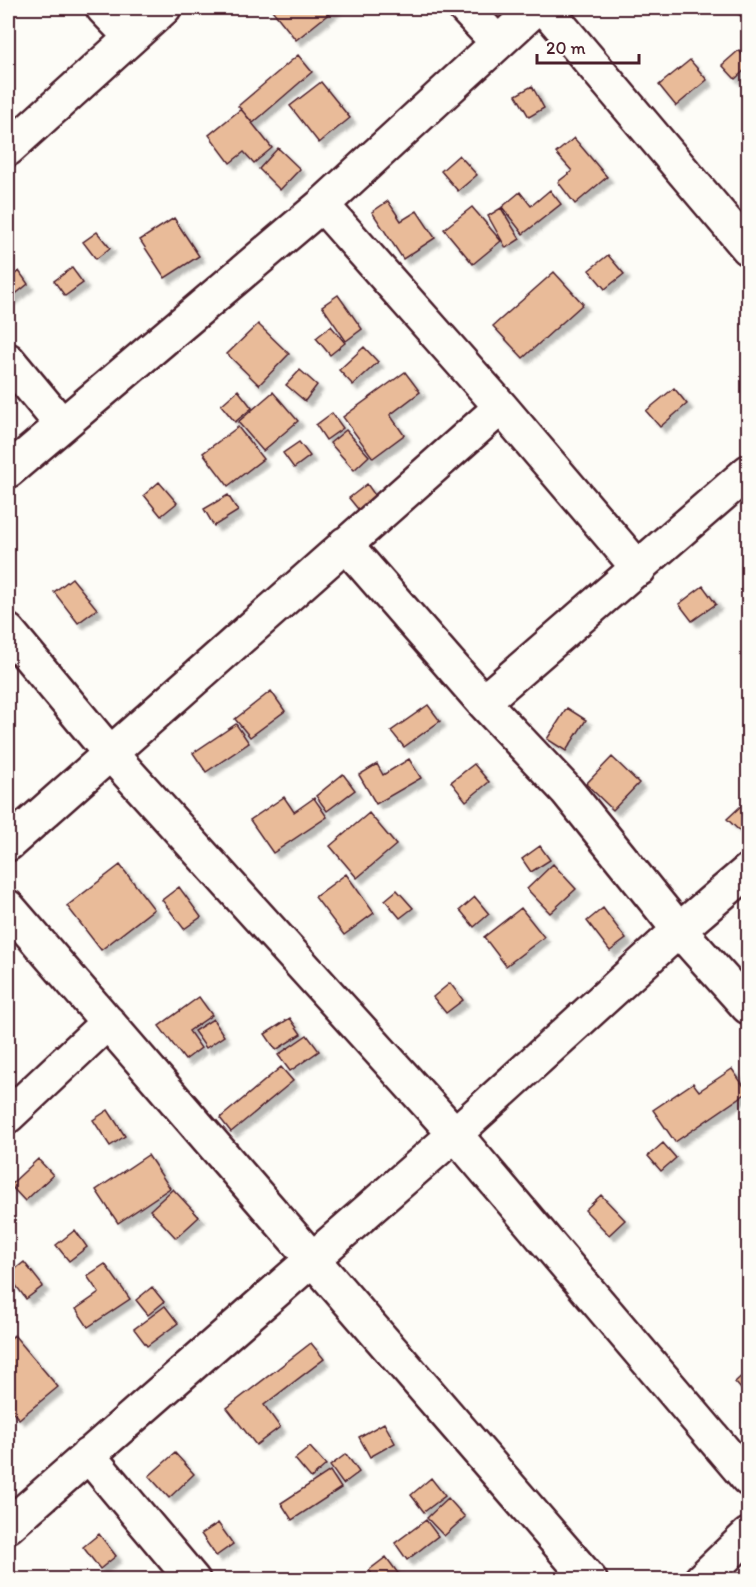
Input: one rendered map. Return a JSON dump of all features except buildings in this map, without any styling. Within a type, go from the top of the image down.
[{"type":"street","points":[[103,8],[130,37]]},
{"type":"street","points":[[8,149],[164,8]]},
{"type":"street","points":[[465,8],[498,43]]},
{"type":"street","points":[[8,471],[322,205],[536,8]]},
{"type":"street","points":[[546,8],[748,248]]},
{"type":"street","points":[[322,205],[501,407],[639,568]]},
{"type":"street","points":[[8,360],[62,425]]},
{"type":"street","points":[[8,844],[109,752],[501,407]]},
{"type":"street","points":[[483,702],[748,472]]},
{"type":"street","points":[[345,544],[483,702],[567,791],[679,930],[748,1007]]},
{"type":"street","points":[[8,631],[109,752],[455,1134],[748,1479]]},
{"type":"street","points":[[8,1526],[455,1134],[679,930],[748,871]]},
{"type":"street","points":[[8,907],[590,1580]]},
{"type":"street","points":[[8,1116],[108,1022]]},
{"type":"street","points":[[88,1455],[194,1580]]},
{"type":"street","points":[[701,1580],[748,1535]]}]
